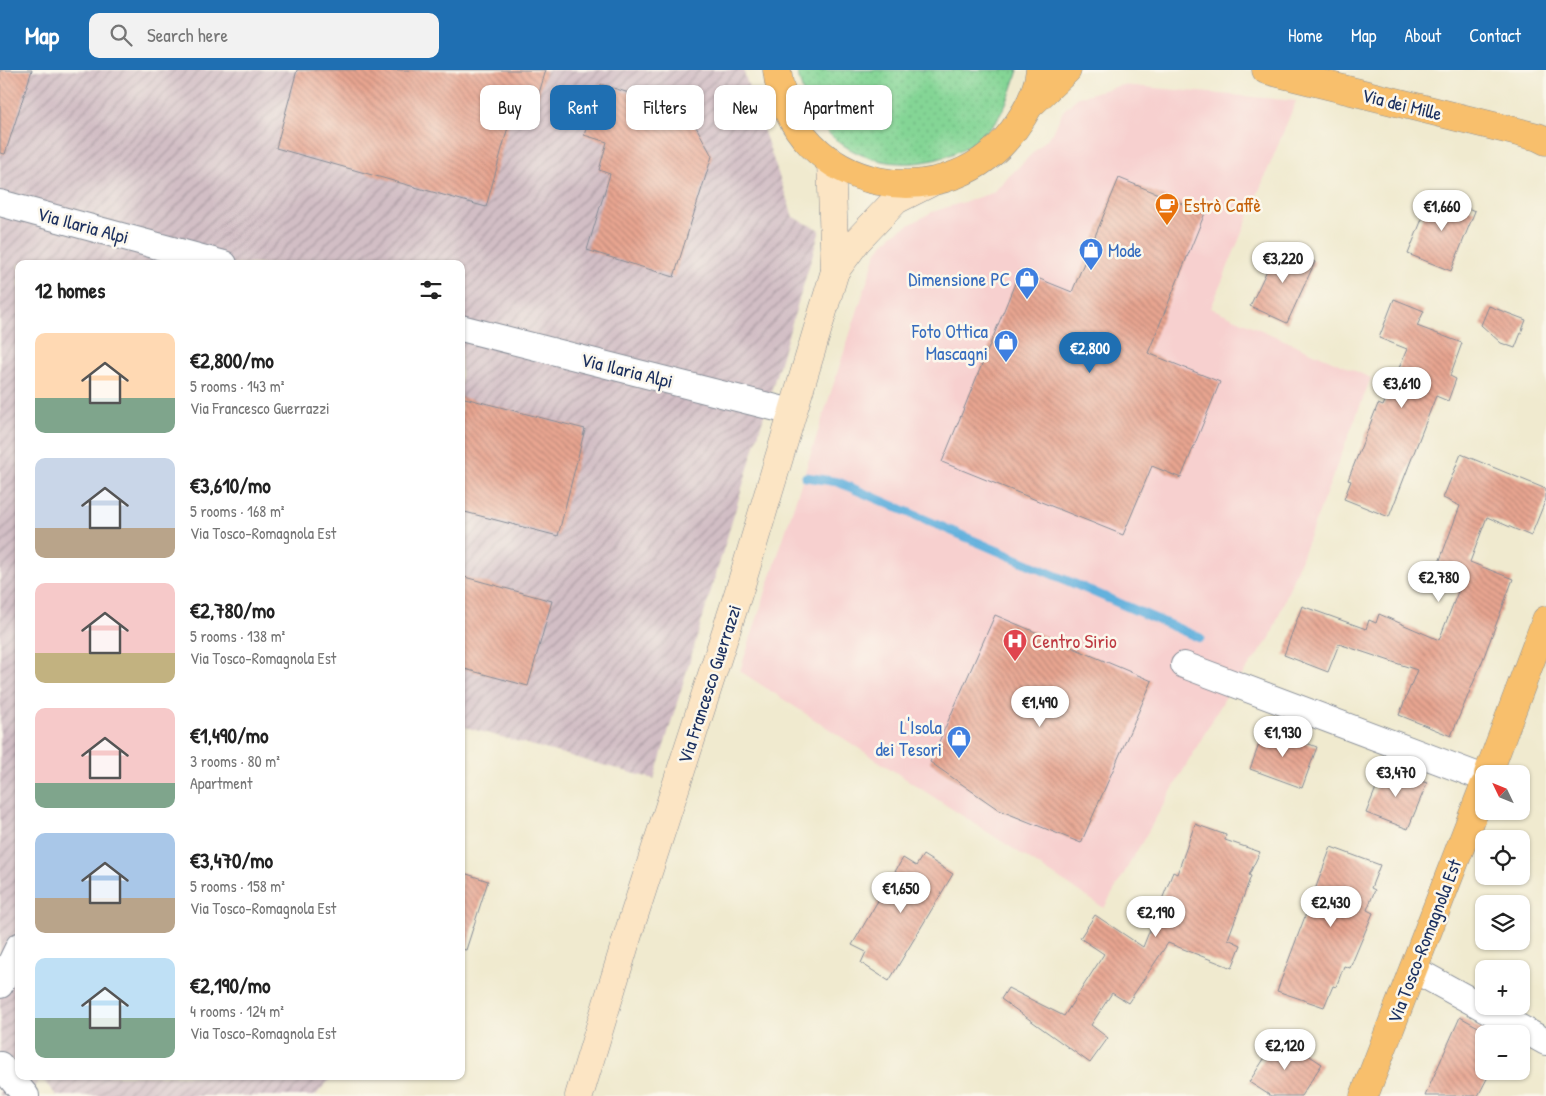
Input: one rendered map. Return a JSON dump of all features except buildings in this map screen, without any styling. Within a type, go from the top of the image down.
[{"type":"main road","points":[[776,70],[783,98],[791,116],[802,133],[831,161],[862,177],[895,185],[930,183],[972,169],[1007,141],[1031,104],[1067,70]]},
{"type":"main road","points":[[1031,104],[1040,70]]},
{"type":"main road","name":"Via dei Mille","points":[[1266,70],[1543,138]]},
{"type":"main road","name":"Via Francesco Guerrazzi","points":[[831,161],[835,271]]},
{"type":"main road","name":"Via Francesco Guerrazzi","points":[[579,1096],[630,928],[738,597],[835,271],[857,240],[896,200],[930,183]]},
{"type":"main road","points":[[1491,765],[1546,620]]},
{"type":"main road","name":"Via Tosco-Romagnola Est","points":[[1364,1096],[1475,809]]},
{"type":"street","name":"Via Ilaria Alpi","points":[[0,203],[209,260]]},
{"type":"street","name":"Via Ilaria Alpi","points":[[465,329],[792,412]]},
{"type":"street","points":[[1184,664],[1475,775]]},
{"type":"street","points":[[0,985],[15,954]]},
{"type":"street","points":[[1413,969],[1546,1042]]},
{"type":"street","points":[[0,1065],[26,1096]]},
{"type":"shaded area","points":[[0,70],[743,70],[748,85],[714,85],[714,130],[763,130],[793,217],[820,230],[654,779],[465,727],[465,260],[15,260],[15,1080],[39,1080],[27,1096],[0,1096]]},
{"type":"shaded area","points":[[1122,85],[1296,101],[1211,308],[1371,378],[1270,638],[1225,698],[1104,908],[740,671],[877,251],[893,234],[932,212],[992,193],[1053,133],[1063,111],[1078,97]]},
{"type":"shaded area","points":[[43,1080],[329,1080],[315,1096],[57,1096]]},
{"type":"green space","points":[[797,70],[1018,70],[1002,112],[993,125],[974,142],[953,154],[929,161],[904,163],[880,161],[857,153],[836,140],[827,130],[892,130],[892,85],[801,85]]},
{"type":"waterway","points":[[806,477],[838,482],[1200,638]]},
{"type":"place","name":"Estrò Caffè","points":[[1167,226]]},
{"type":"place","name":"Mode","points":[[1091,271]]},
{"type":"place","name":"Dimensione PC","points":[[1027,300]]},
{"type":"place","name":"Foto Ottica Mascagni","points":[[1006,363]]},
{"type":"place","name":"Centro Sirio","points":[[1015,662]]},
{"type":"place","name":"L'Isola dei Tesori","points":[[959,759]]}]
